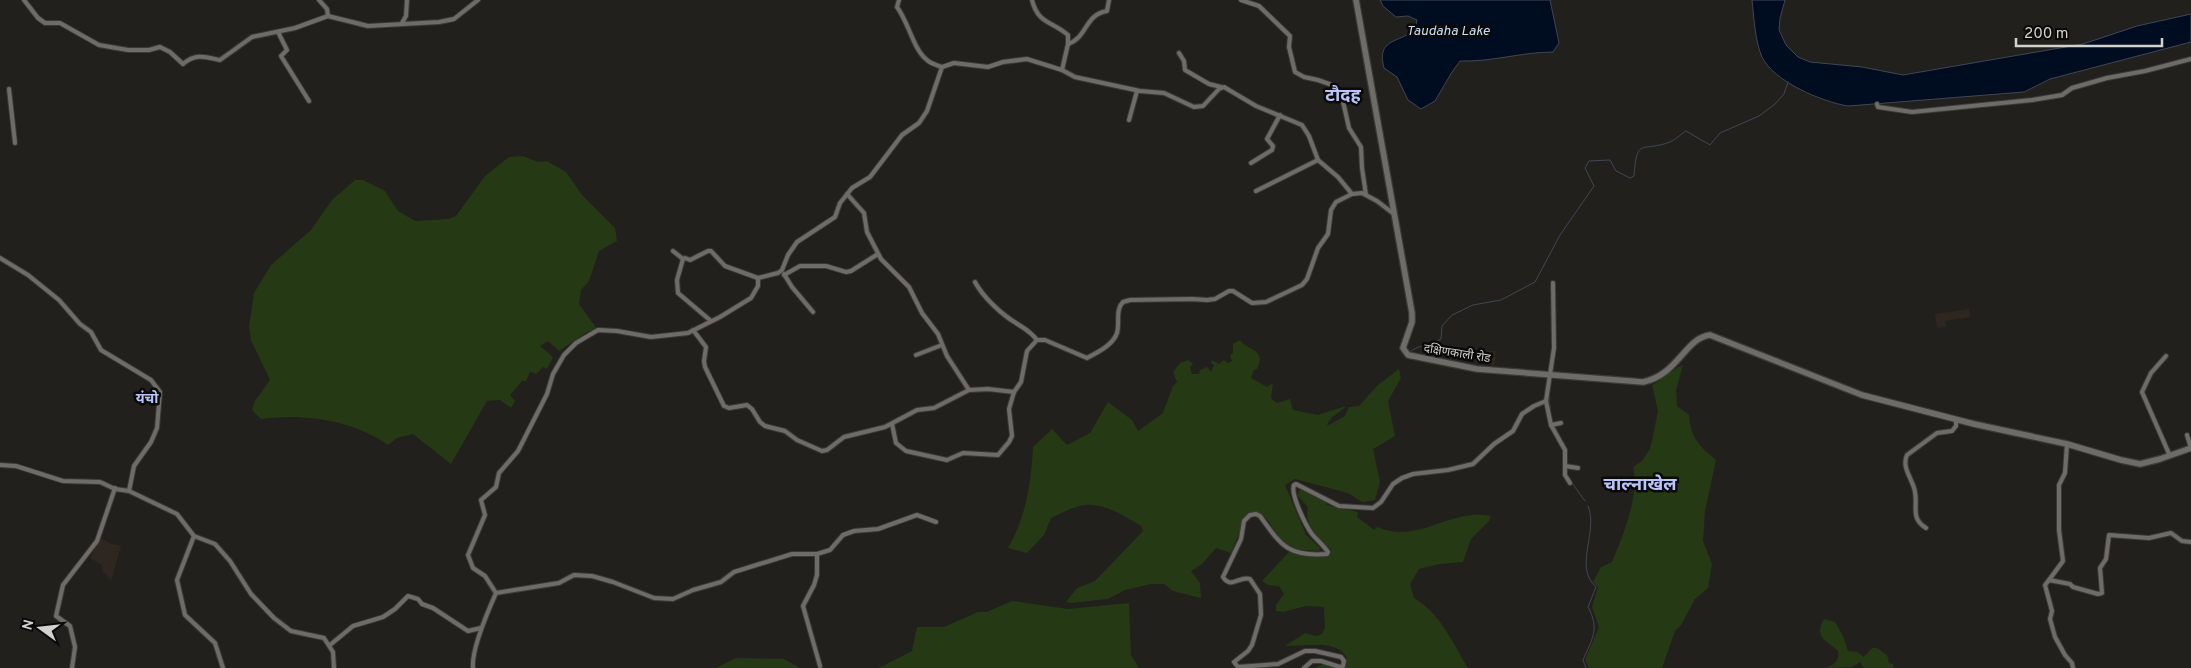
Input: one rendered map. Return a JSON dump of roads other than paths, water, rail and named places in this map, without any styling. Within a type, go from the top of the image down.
[{"type":"main road","name":"दक्षिणकाली रोड","points":[[1356,0],[1396,215],[1412,313],[1412,322],[1403,348],[1408,355],[1477,369],[1650,380],[1670,369],[1694,341],[1700,337],[1710,335],[1855,393],[1956,420],[2067,444],[2140,464],[2191,448]]},
{"type":"street","points":[[24,0],[38,18],[45,23],[60,23],[99,45],[128,50],[149,50],[160,47],[170,52],[183,64],[190,58],[198,56],[220,60],[252,37],[278,32],[328,16],[368,26],[402,22],[439,22],[454,19],[478,0]]},
{"type":"street","points":[[318,0],[327,9],[328,16]]},
{"type":"street","points":[[402,22],[406,16],[407,0]]},
{"type":"street","points":[[899,0],[897,8],[906,19],[920,52],[928,61],[942,67],[954,63],[988,67],[1027,58],[1075,76],[1137,91],[1164,93],[1194,107],[1203,106],[1221,88]]},
{"type":"street","points":[[1032,0],[1040,17],[1048,24],[1057,25],[1068,35],[1068,44],[1062,70]]},
{"type":"street","points":[[1068,44],[1081,36],[1088,21],[1100,13],[1106,12],[1109,0]]},
{"type":"street","points":[[1241,0],[1258,6],[1290,36],[1289,47],[1295,72],[1332,86],[1342,97],[1349,128],[1361,147],[1366,195]]},
{"type":"street","points":[[278,32],[287,50],[281,56],[309,101]]},
{"type":"street","points":[[1179,53],[1184,61],[1185,70],[1209,84],[1302,125],[1309,136],[1318,160],[1338,177],[1352,194]]},
{"type":"street","points":[[1877,104],[1878,107],[1912,112],[2032,100],[2062,95],[2072,88],[2107,78],[2145,71],[2191,59]]},
{"type":"street","points":[[673,251],[682,259],[690,260],[708,250],[725,266],[758,278],[778,273],[782,270],[788,255],[797,242],[835,217],[840,203],[848,194],[870,177],[902,135],[919,123],[926,111],[942,67]]},
{"type":"street","points":[[9,90],[15,144]]},
{"type":"street","points":[[1129,120],[1137,91]]},
{"type":"street","points":[[1251,163],[1273,148],[1268,139],[1280,114]]},
{"type":"street","points":[[1256,191],[1318,160]]},
{"type":"street","points":[[892,424],[896,443],[906,451],[916,454],[948,460],[963,453],[998,455],[1012,436],[1009,409],[1014,392],[1021,382],[1026,351],[1036,340],[1045,340],[1087,358],[1107,346],[1113,340],[1118,332],[1119,308],[1123,302],[1130,300],[1192,298],[1206,300],[1215,299],[1228,291],[1233,291],[1252,303],[1266,302],[1302,285],[1310,272],[1318,248],[1328,234],[1332,208],[1336,202],[1352,194],[1359,193],[1378,201],[1396,215]]},
{"type":"street","points":[[848,194],[864,214],[868,232],[878,254],[909,287],[922,313],[938,334],[947,356],[969,390]]},
{"type":"street","points":[[784,275],[800,266],[826,266],[846,272],[851,271],[878,254]]},
{"type":"street","points":[[0,258],[28,275],[59,300],[80,324],[91,332],[101,350],[151,380],[160,392],[157,428],[151,442],[134,466],[129,491]]},
{"type":"street","points":[[682,259],[677,280],[678,294],[711,321]]},
{"type":"street","points":[[782,270],[813,312]]},
{"type":"street","points":[[496,593],[485,576],[473,568],[468,555],[485,515],[481,500],[496,487],[499,474],[518,451],[547,394],[553,374],[564,355],[576,343],[598,330],[651,337],[688,333],[751,298],[758,286],[758,278]]},
{"type":"street","points":[[975,282],[999,310],[1015,323],[1031,331],[1036,340]]},
{"type":"street","points":[[1553,283],[1554,348],[1546,401],[1551,425],[1565,450],[1567,467],[1565,475],[1570,483]]},
{"type":"street","points":[[693,330],[706,347],[705,367],[714,381],[724,406],[730,408],[747,405],[766,426],[785,431],[797,440],[822,451],[828,450],[844,437],[892,424],[918,410],[934,408],[969,390],[988,389],[1014,392]]},
{"type":"street","points":[[916,355],[942,344]]},
{"type":"street","points":[[2166,356],[2151,373],[2142,392],[2170,456]]},
{"type":"street","points":[[1304,668],[1312,661],[1321,661],[1340,667],[1343,666],[1344,661],[1341,657],[1315,650],[1305,651],[1278,664],[1238,667],[1234,662],[1248,651],[1252,645],[1262,609],[1260,594],[1250,579],[1244,578],[1231,583],[1223,576],[1240,539],[1246,518],[1256,514],[1260,516],[1286,549],[1298,552],[1327,554],[1328,552],[1324,546],[1311,533],[1293,495],[1296,484],[1339,506],[1373,508],[1381,502],[1393,484],[1402,478],[1413,474],[1448,470],[1473,464],[1494,444],[1513,430],[1522,414],[1546,401]]},
{"type":"street","points":[[1926,528],[1920,524],[1916,513],[1916,494],[1910,475],[1905,468],[1905,459],[1907,455],[1937,433],[1952,431],[1956,426],[1956,420]]},
{"type":"street","points":[[1551,425],[1559,423]]},
{"type":"street","points":[[2187,435],[2191,448]]},
{"type":"street","points":[[2067,444],[2064,473],[2059,485],[2059,530],[2063,561],[2045,585],[2052,611],[2050,619],[2054,637],[2072,663],[2073,668]]},
{"type":"street","points":[[0,465],[16,466],[63,480],[100,482],[129,491],[177,514],[194,536],[215,544],[230,561],[251,594],[274,618],[291,630],[324,638],[330,645],[334,668]]},
{"type":"street","points":[[1567,467],[1578,468]]},
{"type":"street","points":[[72,668],[75,647],[70,626],[56,616],[63,585],[98,541],[115,488]]},
{"type":"street","points":[[496,593],[559,583],[577,575],[613,582],[654,598],[673,599],[720,582],[734,572],[792,554],[817,554],[830,550],[843,535],[854,531],[878,529],[917,515],[936,522]]},
{"type":"street","points":[[2049,580],[2070,584],[2073,588],[2098,594],[2102,593],[2100,568],[2106,558],[2109,535],[2149,538],[2171,533],[2182,541],[2191,542]]},
{"type":"street","points":[[194,536],[177,580],[185,614],[215,643],[223,668]]},
{"type":"street","points":[[817,554],[814,585],[803,606],[820,666]]},
{"type":"street","points":[[473,668],[472,661],[481,628],[496,593]]},
{"type":"street","points":[[330,645],[359,623],[383,617],[396,609],[408,596],[418,599],[422,604],[433,608],[468,632],[481,628]]},
{"type":"water","name":"Taudaha Lake","points":[[1380,0],[1550,0],[1559,43],[1553,52],[1460,61],[1435,101],[1421,109],[1408,100],[1397,77],[1384,68],[1382,58],[1386,46],[1415,30],[1417,20],[1408,16],[1396,17],[1383,6]]},
{"type":"water","points":[[1752,0],[1785,0],[1779,30],[1786,45],[1798,57],[1810,62],[1862,67],[1903,75],[2083,44],[2137,26],[2191,14],[2191,42],[2050,79],[2024,92],[1848,106],[1826,100],[1800,89],[1777,75],[1768,66],[1762,57],[1758,44]]},
{"type":"waterway","points":[[1408,353],[1441,339],[1442,326],[1452,315],[1473,305],[1501,300],[1535,282],[1560,235],[1594,186],[1585,168],[1589,161],[1610,160],[1616,171],[1630,178],[1634,176],[1637,155],[1642,148],[1670,142],[1686,131],[1710,145],[1720,133],[1759,116],[1775,104],[1784,94],[1788,82]]},
{"type":"waterway","points":[[1549,394],[1549,403]]},
{"type":"waterway","points":[[1550,405],[1550,411]]},
{"type":"waterway","points":[[1554,427],[1561,439]]},
{"type":"waterway","points":[[1572,483],[1585,501]]},
{"type":"waterway","points":[[1586,668],[1583,660],[1592,640],[1594,628],[1594,622],[1588,607],[1596,587],[1590,579],[1586,559],[1591,526],[1588,506]]},
{"type":"district","name":"टौदह","points":[[1343,96]]},
{"type":"district","name":"यंचो","points":[[147,399]]},
{"type":"district","name":"चाल्नाखेल","points":[[1640,485]]}]
